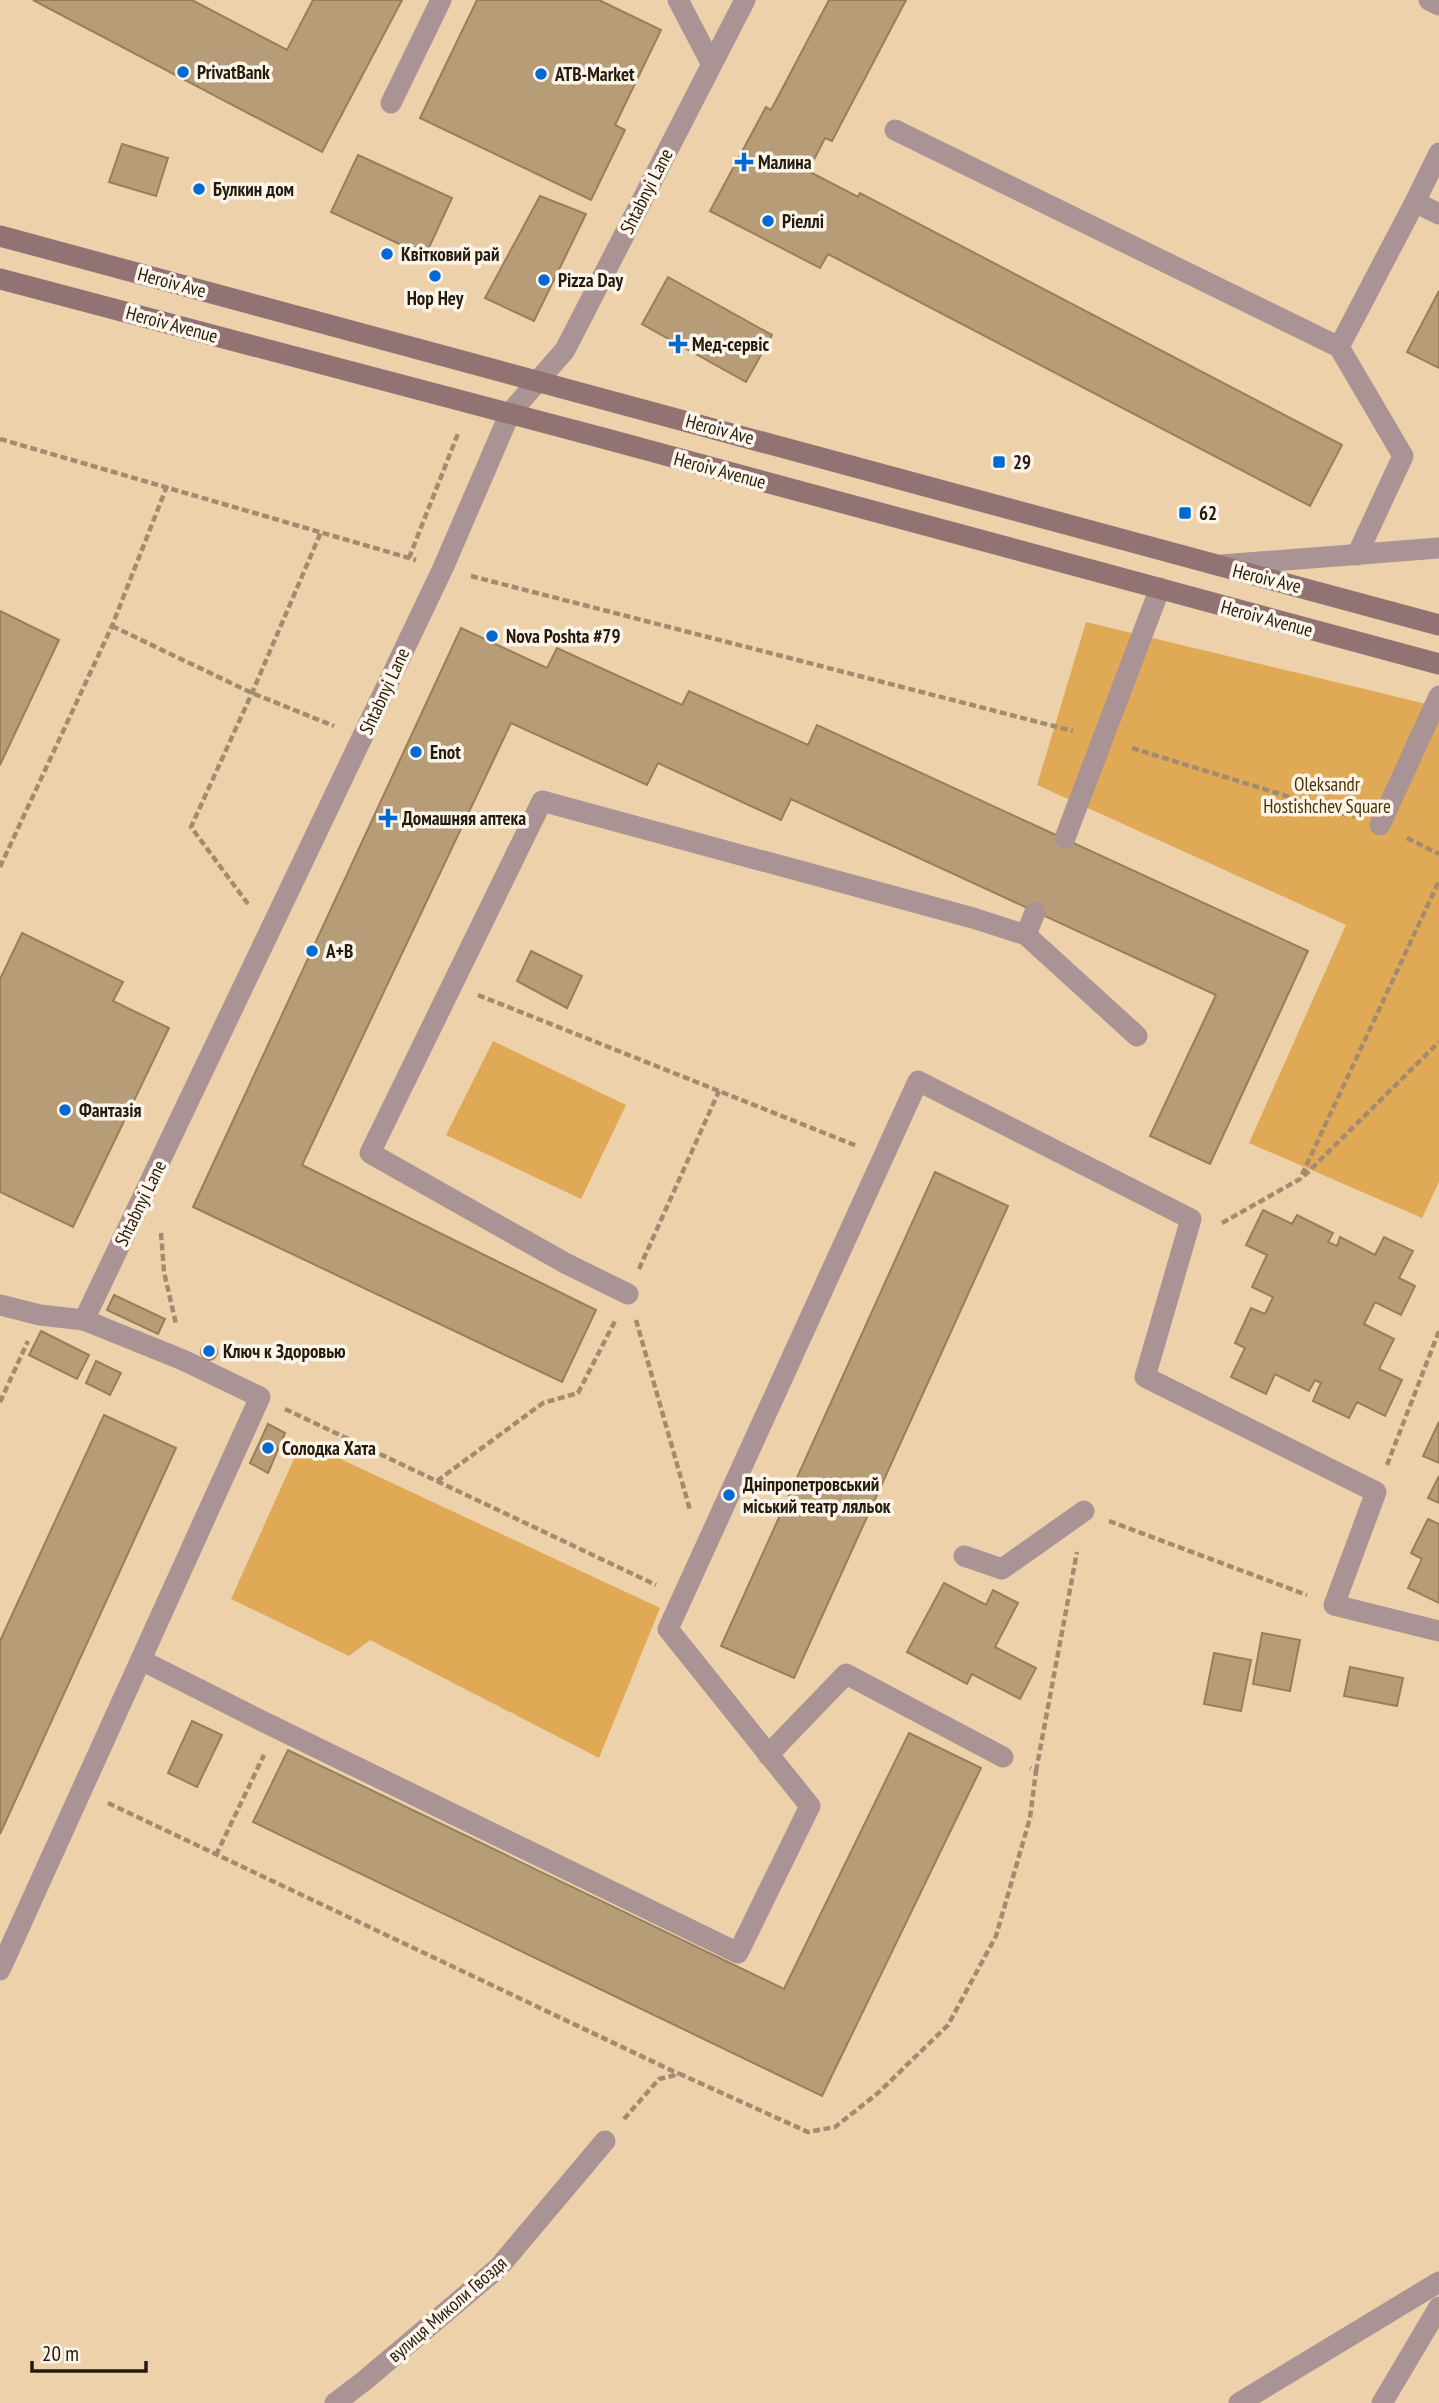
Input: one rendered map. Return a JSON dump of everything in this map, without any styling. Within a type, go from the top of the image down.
[{"type":"main road","name":"Heroiv Ave","points":[[0,236],[1439,625]]},
{"type":"main road","name":"Heroiv Avenue","points":[[0,279],[469,402],[1439,664]]},
{"type":"street","points":[[391,103],[441,0]]},
{"type":"street","points":[[678,0],[711,63]]},
{"type":"street","name":"Shtabnyi Lane","points":[[84,1320],[443,568],[510,413],[565,350],[745,0]]},
{"type":"street","points":[[1429,0],[1439,5]]},
{"type":"street","points":[[895,130],[1339,347],[1403,456],[1357,555]]},
{"type":"street","points":[[1339,347],[1439,153]]},
{"type":"street","points":[[1415,202],[1439,214]]},
{"type":"street","points":[[1216,565],[1439,548]]},
{"type":"street","points":[[1065,838],[1160,588]]},
{"type":"street","points":[[1380,825],[1439,696]]},
{"type":"street","points":[[628,1294],[565,1263],[370,1153],[542,801],[973,918],[1026,935],[1137,1035]]},
{"type":"street","points":[[1026,935],[1035,912]]},
{"type":"street","points":[[141,1660],[738,1953],[810,1806],[668,1629],[918,1081],[1191,1219],[1145,1377],[1376,1492],[1335,1605],[1439,1631]]},
{"type":"street","points":[[0,1306],[40,1315],[84,1320],[183,1360],[260,1397],[0,1970]]},
{"type":"street","points":[[964,1556],[1002,1569],[1084,1511]]},
{"type":"street","points":[[768,1755],[846,1674],[1003,1757]]},
{"type":"street","name":"вулиця Миколи Гвоздя","points":[[335,2403],[498,2269],[605,2141]]},
{"type":"street","points":[[1239,2403],[1439,2282]]},
{"type":"street","points":[[1382,2403],[1439,2307]]},
{"type":"path","points":[[409,558],[469,402]]},
{"type":"path","points":[[0,439],[443,568],[1102,739],[1380,825],[1439,854]]},
{"type":"path","points":[[0,867],[112,626],[167,486]]},
{"type":"path","points":[[270,933],[191,827],[321,532]]},
{"type":"path","points":[[112,626],[252,693],[362,737]]},
{"type":"path","points":[[1300,1180],[1439,881]]},
{"type":"path","points":[[452,984],[883,1157]]},
{"type":"path","points":[[1191,1219],[1215,1226],[1300,1180],[1439,1042]]},
{"type":"path","points":[[437,1481],[543,1403],[578,1393],[628,1294],[719,1091]]},
{"type":"path","points":[[160,1221],[164,1272],[183,1360]]},
{"type":"path","points":[[628,1294],[702,1555]]},
{"type":"path","points":[[0,1402],[40,1315]]},
{"type":"path","points":[[1376,1492],[1439,1331]]},
{"type":"path","points":[[260,1397],[682,1598]]},
{"type":"path","points":[[82,1790],[808,2132],[835,2127],[878,2093],[948,2025],[996,1936],[1030,1818],[1036,1770],[1084,1511],[1335,1605]]},
{"type":"path","points":[[216,1855],[277,1729]]},
{"type":"path","points":[[1003,1757],[1036,1770]]},
{"type":"path","points":[[605,2141],[659,2079],[680,2074]]},
{"type":"green space","name":"Oleksandr Hostishchev Square","points":[[1086,622],[1439,707],[1439,1182],[1422,1218],[1249,1143],[1346,925],[1037,785]]},
{"type":"green space","points":[[493,1041],[626,1105],[581,1199],[446,1135]]},
{"type":"green space","points":[[302,1441],[660,1608],[599,1758],[370,1640],[349,1656],[231,1599]]},
{"type":"building","points":[[33,0],[192,0],[287,50],[313,0],[402,0],[322,152]]},
{"type":"building","name":"ATB-Market","points":[[477,0],[599,0],[661,30],[615,125],[625,130],[591,200],[420,118]]},
{"type":"building","points":[[829,0],[906,0],[832,141],[825,138],[808,171],[858,197],[860,193],[1342,445],[1310,506],[828,254],[820,268],[710,211],[766,107],[771,110]]},
{"type":"building","points":[[122,144],[168,158],[156,196],[109,182]]},
{"type":"building","points":[[358,155],[452,198],[425,256],[331,212]]},
{"type":"building","points":[[540,196],[586,214],[534,321],[485,298]]},
{"type":"building","points":[[668,277],[772,335],[746,382],[642,324]]},
{"type":"building","points":[[1439,291],[1439,368],[1407,352]]},
{"type":"building","points":[[0,611],[59,640],[0,765]]},
{"type":"building","points":[[461,628],[547,668],[557,648],[682,705],[689,691],[808,745],[817,725],[1308,951],[1210,1164],[1150,1136],[1216,995],[791,799],[781,820],[658,763],[647,785],[511,723],[302,1165],[596,1310],[562,1382],[193,1207]]},
{"type":"building","name":"Фантазія","points":[[22,933],[123,982],[113,1001],[169,1028],[73,1227],[0,1192],[0,979]]},
{"type":"building","points":[[531,951],[582,976],[567,1008],[517,981]]},
{"type":"building","points":[[935,1172],[1008,1206],[794,1678],[721,1646]]},
{"type":"building","points":[[1263,1210],[1292,1224],[1297,1215],[1333,1233],[1328,1242],[1337,1246],[1340,1237],[1375,1255],[1384,1237],[1413,1251],[1399,1278],[1415,1286],[1401,1315],[1375,1302],[1364,1324],[1394,1339],[1379,1369],[1402,1380],[1385,1416],[1357,1402],[1349,1418],[1313,1401],[1321,1383],[1315,1380],[1309,1391],[1275,1374],[1266,1394],[1231,1377],[1245,1348],[1235,1343],[1251,1308],[1265,1314],[1273,1297],[1252,1287],[1267,1255],[1246,1245]]},
{"type":"building","points":[[114,1295],[165,1319],[158,1334],[107,1310]]},
{"type":"building","points":[[41,1331],[89,1355],[77,1379],[29,1355]]},
{"type":"building","name":"Ключ к Здоровью","points":[[209,1344],[217,1352],[209,1360],[201,1352]]},
{"type":"building","points":[[96,1361],[121,1373],[110,1395],[86,1383]]},
{"type":"building","points":[[104,1415],[176,1448],[0,1834],[0,1641]]},
{"type":"building","points":[[1439,1422],[1439,1463],[1423,1456]]},
{"type":"building","name":"Солодка Хата","points":[[268,1424],[285,1433],[268,1473],[250,1463]]},
{"type":"building","points":[[1439,1476],[1439,1503],[1428,1498]]},
{"type":"building","points":[[1428,1519],[1439,1524],[1439,1603],[1408,1588],[1422,1559],[1411,1553]]},
{"type":"building","points":[[944,1583],[986,1605],[993,1590],[1018,1603],[995,1647],[1036,1668],[1020,1699],[972,1674],[967,1684],[907,1652]]},
{"type":"building","points":[[1262,1633],[1300,1640],[1290,1691],[1253,1684]]},
{"type":"building","points":[[1214,1653],[1251,1660],[1241,1711],[1204,1704]]},
{"type":"building","points":[[1350,1667],[1403,1678],[1397,1706],[1344,1696]]},
{"type":"building","points":[[192,1721],[222,1735],[197,1787],[168,1773]]},
{"type":"building","points":[[909,1733],[981,1768],[822,2096],[253,1822],[288,1750],[784,1989]]},
{"type":"place","name":"PrivatBank","points":[[183,72]]},
{"type":"place","name":"ATB-Market","points":[[541,74]]},
{"type":"place","name":"Малина","points":[[744,162]]},
{"type":"place","name":"Булкин дом","points":[[199,189]]},
{"type":"place","name":"Ріеллі","points":[[768,221]]},
{"type":"place","name":"Квітковий рай","points":[[387,254]]},
{"type":"place","name":"Hop Hey","points":[[435,276]]},
{"type":"place","name":"Pizza Day","points":[[544,280]]},
{"type":"place","name":"Мед-сервіс","points":[[678,344]]},
{"type":"place","name":"29","points":[[999,462]]},
{"type":"place","name":"62","points":[[1185,513]]},
{"type":"place","name":"Nova Poshta #79","points":[[492,636]]},
{"type":"place","name":"Enot","points":[[416,752]]},
{"type":"place","name":"Домашняя аптека","points":[[388,818]]},
{"type":"place","name":"A+B","points":[[312,951]]},
{"type":"place","name":"Фантазія","points":[[65,1110]]},
{"type":"place","name":"Ключ к Здоровью","points":[[209,1351]]},
{"type":"place","name":"Солодка Хата","points":[[268,1448]]},
{"type":"place","name":"Дніпропетровський міський театр ляльок","points":[[729,1495]]}]
